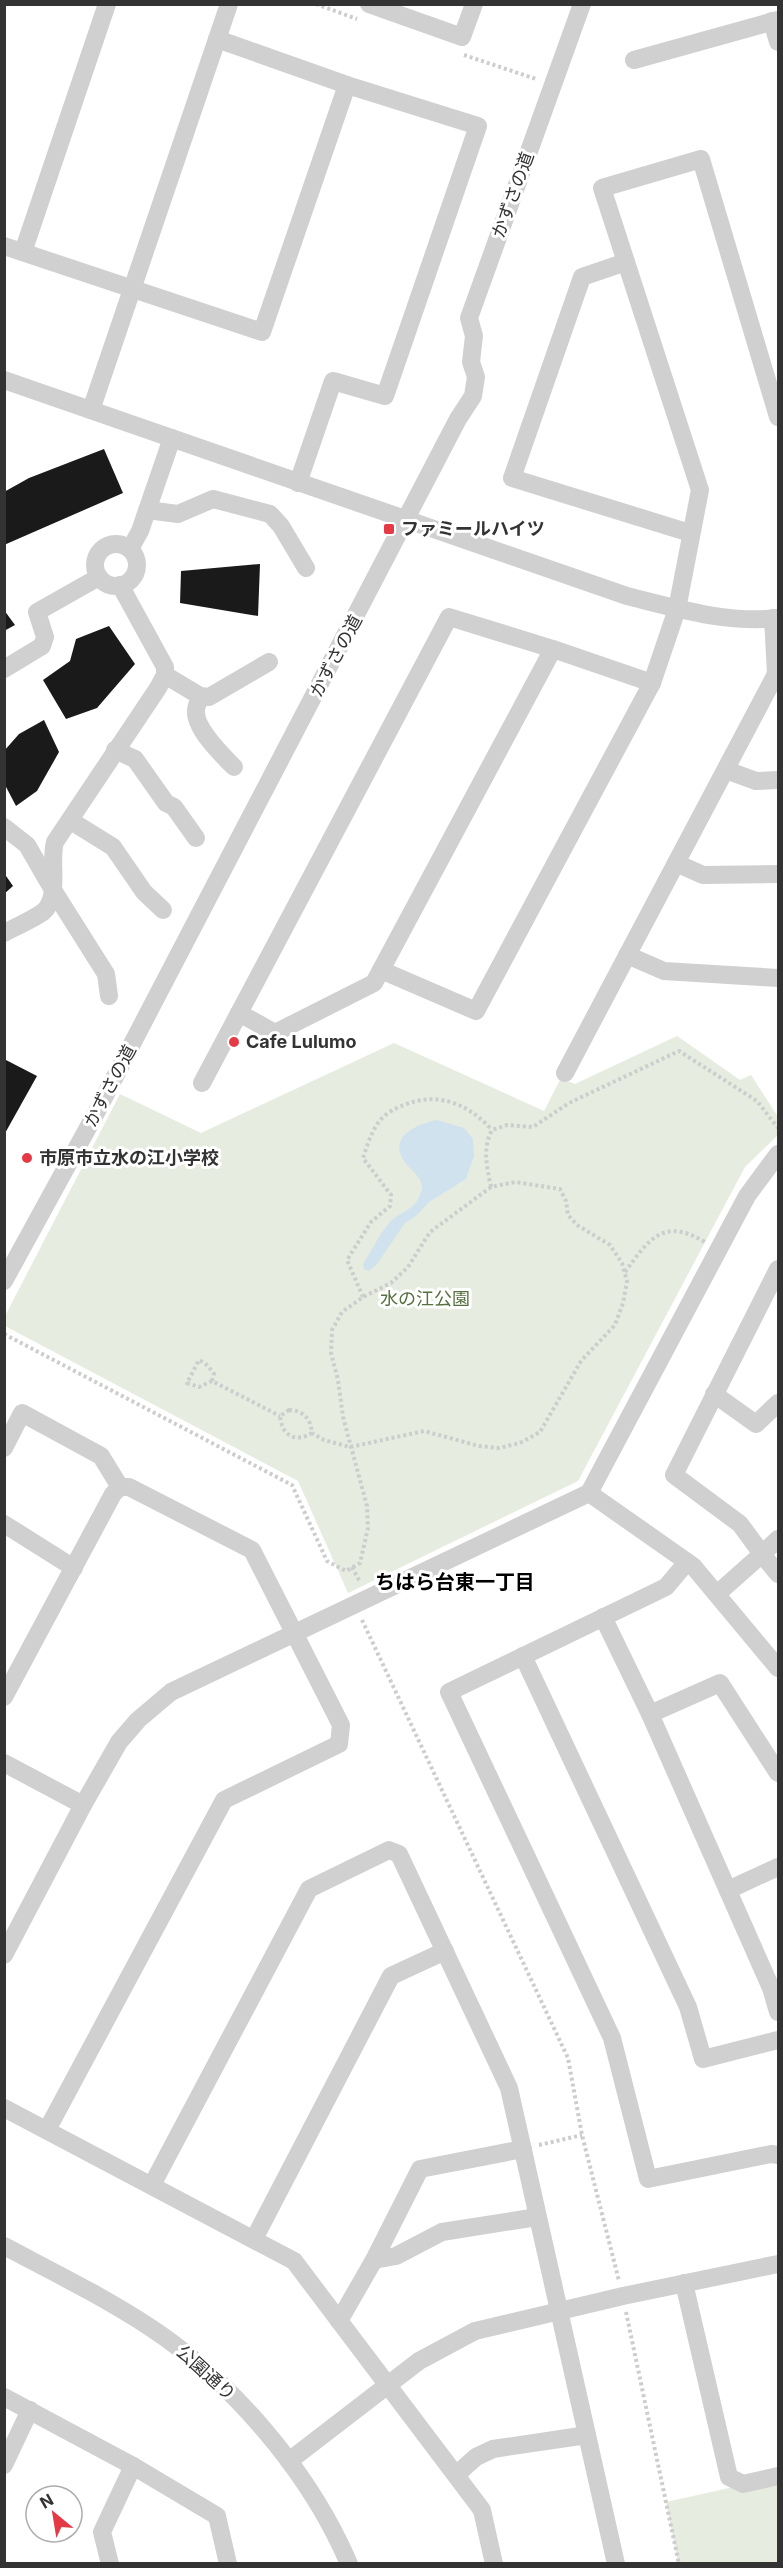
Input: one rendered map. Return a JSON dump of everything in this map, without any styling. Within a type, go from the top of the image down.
[{"type":"street","points":[[22,252],[107,4]]},
{"type":"street","points":[[91,410],[229,4]]},
{"type":"street","points":[[375,5],[462,37],[474,4]]},
{"type":"street","name":"かずさの道","points":[[4,1281],[96,1113],[472,396],[476,377],[471,362],[474,336],[469,318],[582,4]]},
{"type":"street","points":[[634,60],[775,20],[778,42]]},
{"type":"street","points":[[217,39],[348,85],[478,126],[385,396],[333,381],[298,483]]},
{"type":"street","points":[[4,246],[262,332],[348,85]]},
{"type":"street","points":[[381,970],[476,1011],[652,683],[677,609],[700,490],[602,188],[701,159],[778,417]]},
{"type":"street","points":[[626,262],[582,277],[512,478],[690,533]]},
{"type":"street","points":[[4,380],[627,596],[677,609],[723,616],[776,618],[777,674],[565,1073]]},
{"type":"street","points":[[130,549],[140,531],[172,438]]},
{"type":"street","points":[[147,510],[178,514],[213,500],[270,514],[281,526],[306,568]]},
{"type":"street","points":[[114,544],[130,549],[137,563],[132,578],[120,585],[109,585],[99,577],[94,566],[99,551],[114,544]]},
{"type":"street","points":[[4,669],[42,646],[45,637],[37,612],[99,577]]},
{"type":"street","points":[[4,933],[43,911],[49,904],[52,890],[52,852],[56,842],[165,675],[165,667],[120,585]]},
{"type":"street","points":[[202,1083],[449,617],[652,683]]},
{"type":"street","points":[[239,1013],[275,1033],[374,983],[553,649]]},
{"type":"street","points":[[165,675],[200,696],[209,697],[269,662]]},
{"type":"street","points":[[200,696],[196,711],[198,721],[215,748],[234,767]]},
{"type":"street","points":[[115,750],[135,759],[166,803],[174,807],[196,838]]},
{"type":"street","points":[[726,770],[756,781],[778,780]]},
{"type":"street","points":[[71,821],[113,848],[144,892],[163,910]]},
{"type":"street","points":[[4,827],[27,845],[52,890],[106,974],[109,996]]},
{"type":"street","points":[[676,863],[704,875],[778,874]]},
{"type":"street","points":[[627,956],[664,971],[778,978]]},
{"type":"street","points":[[4,1954],[119,1742],[138,1720],[171,1692],[589,1493],[747,1196],[778,1154]]},
{"type":"street","points":[[778,1269],[674,1475],[740,1524],[778,1574]]},
{"type":"street","points":[[714,1394],[756,1424],[778,1403]]},
{"type":"street","points":[[4,1448],[22,1413],[101,1456],[120,1488]]},
{"type":"street","points":[[4,1697],[113,1494],[120,1488],[129,1487],[252,1550],[341,1725],[339,1744],[224,1800],[47,2130]]},
{"type":"street","points":[[589,1493],[687,1562],[717,1594],[778,1668]]},
{"type":"street","points":[[4,1524],[74,1568]]},
{"type":"street","points":[[717,1594],[778,1539]]},
{"type":"street","points":[[687,1562],[666,1587],[449,1692],[612,2038],[648,2179],[771,2154],[778,2155]]},
{"type":"street","points":[[603,1617],[650,1713],[771,1988],[778,2012]]},
{"type":"street","points":[[523,1656],[688,2007],[703,2059],[778,2040]]},
{"type":"street","points":[[650,1713],[720,1683],[778,1773]]},
{"type":"street","points":[[4,1763],[84,1805]]},
{"type":"street","points":[[152,2185],[309,1889],[389,1850],[399,1854],[509,2088],[616,2564]]},
{"type":"street","points":[[728,1890],[778,1867]]},
{"type":"street","points":[[254,2239],[391,1976],[445,1951]]},
{"type":"street","points":[[4,2108],[294,2261],[482,2510],[494,2564]]},
{"type":"street","points":[[339,2321],[374,2260],[420,2169],[523,2149]]},
{"type":"street","points":[[374,2260],[396,2256],[442,2232],[537,2217]]},
{"type":"street","name":"公園通り","points":[[4,2246],[114,2304],[183,2350],[243,2406],[289,2461],[325,2517],[349,2564]]},
{"type":"street","points":[[289,2461],[419,2361],[475,2331],[623,2296],[778,2264]]},
{"type":"street","points":[[684,2283],[729,2477],[743,2484],[778,2476]]},
{"type":"street","points":[[4,2397],[133,2466],[217,2516],[228,2564]]},
{"type":"street","points":[[4,2465],[30,2410]]},
{"type":"street","points":[[456,2475],[476,2457],[493,2449],[587,2435]]},
{"type":"street","points":[[110,2564],[102,2532],[133,2466]]},
{"type":"path","points":[[491,1187],[485,1156],[492,1130],[507,1125],[533,1127],[569,1103],[679,1051],[757,1101],[778,1128]]},
{"type":"path","points":[[363,1297],[347,1260],[371,1222],[390,1206],[391,1195],[363,1158],[378,1122],[397,1107],[417,1100],[439,1098],[457,1104],[484,1121],[492,1130]]},
{"type":"path","points":[[4,1334],[292,1485],[327,1561],[346,1570],[360,1563],[368,1528],[367,1506],[350,1447],[331,1353],[332,1330],[342,1312],[363,1297],[391,1283],[408,1267],[430,1232],[491,1187],[515,1182],[560,1189],[566,1200],[567,1215],[577,1225],[610,1245],[622,1263],[627,1281],[623,1303],[615,1325],[581,1361],[540,1432],[520,1443],[499,1448],[479,1446],[424,1431],[350,1447],[324,1440],[312,1433]]},
{"type":"path","points":[[625,1273],[645,1245],[660,1234],[674,1231],[688,1232],[718,1250]]},
{"type":"path","points":[[199,1360],[206,1363],[214,1374],[212,1380],[199,1387],[187,1383],[199,1360]]},
{"type":"path","points":[[212,1380],[280,1416]]},
{"type":"path","points":[[280,1416],[289,1410],[298,1410],[311,1425],[312,1433]]},
{"type":"path","points":[[280,1416],[281,1425],[294,1438],[303,1438],[312,1433]]},
{"type":"path","points":[[355,1603],[568,2058],[582,2135],[623,2296],[679,2564]]},
{"type":"path","points":[[523,2149],[582,2135]]},
{"type":"green space","name":"水の江公園","points":[[677,1036],[740,1080],[751,1075],[778,1117],[778,1135],[745,1167],[578,1481],[348,1593],[298,1481],[5,1326],[4,1318],[120,1094],[201,1133],[394,1043],[544,1111],[561,1078],[575,1084]]},
{"type":"green space","points":[[778,2477],[778,2563],[678,2563],[666,2502]]},
{"type":"water","points":[[437,1120],[464,1128],[473,1139],[474,1156],[466,1179],[429,1202],[417,1215],[405,1223],[377,1264],[369,1271],[364,1269],[363,1264],[383,1231],[391,1221],[414,1205],[422,1190],[420,1180],[404,1161],[400,1152],[402,1138],[414,1128]]},
{"type":"building","points":[[104,449],[123,493],[4,545],[4,492],[29,478]]},
{"type":"building","points":[[260,564],[258,616],[180,603],[181,571]]},
{"type":"building","points":[[4,610],[15,625],[4,631]]},
{"type":"building","points":[[109,626],[135,664],[97,708],[66,719],[43,680],[70,661],[76,639]]},
{"type":"building","points":[[44,720],[59,752],[37,791],[16,806],[4,783],[4,751],[19,734]]},
{"type":"building","points":[[4,873],[13,886],[4,894]]},
{"type":"building","points":[[4,1059],[37,1076],[4,1135]]},
{"type":"place","name":"ファミールハイツ","points":[[389,529]]},
{"type":"place","name":"Cafe Lulumo","points":[[234,1042]]},
{"type":"place","name":"市原市立水の江小学校","points":[[27,1158]]},
{"type":"district","name":"ちはら台東一丁目","points":[[455,1582]]}]
